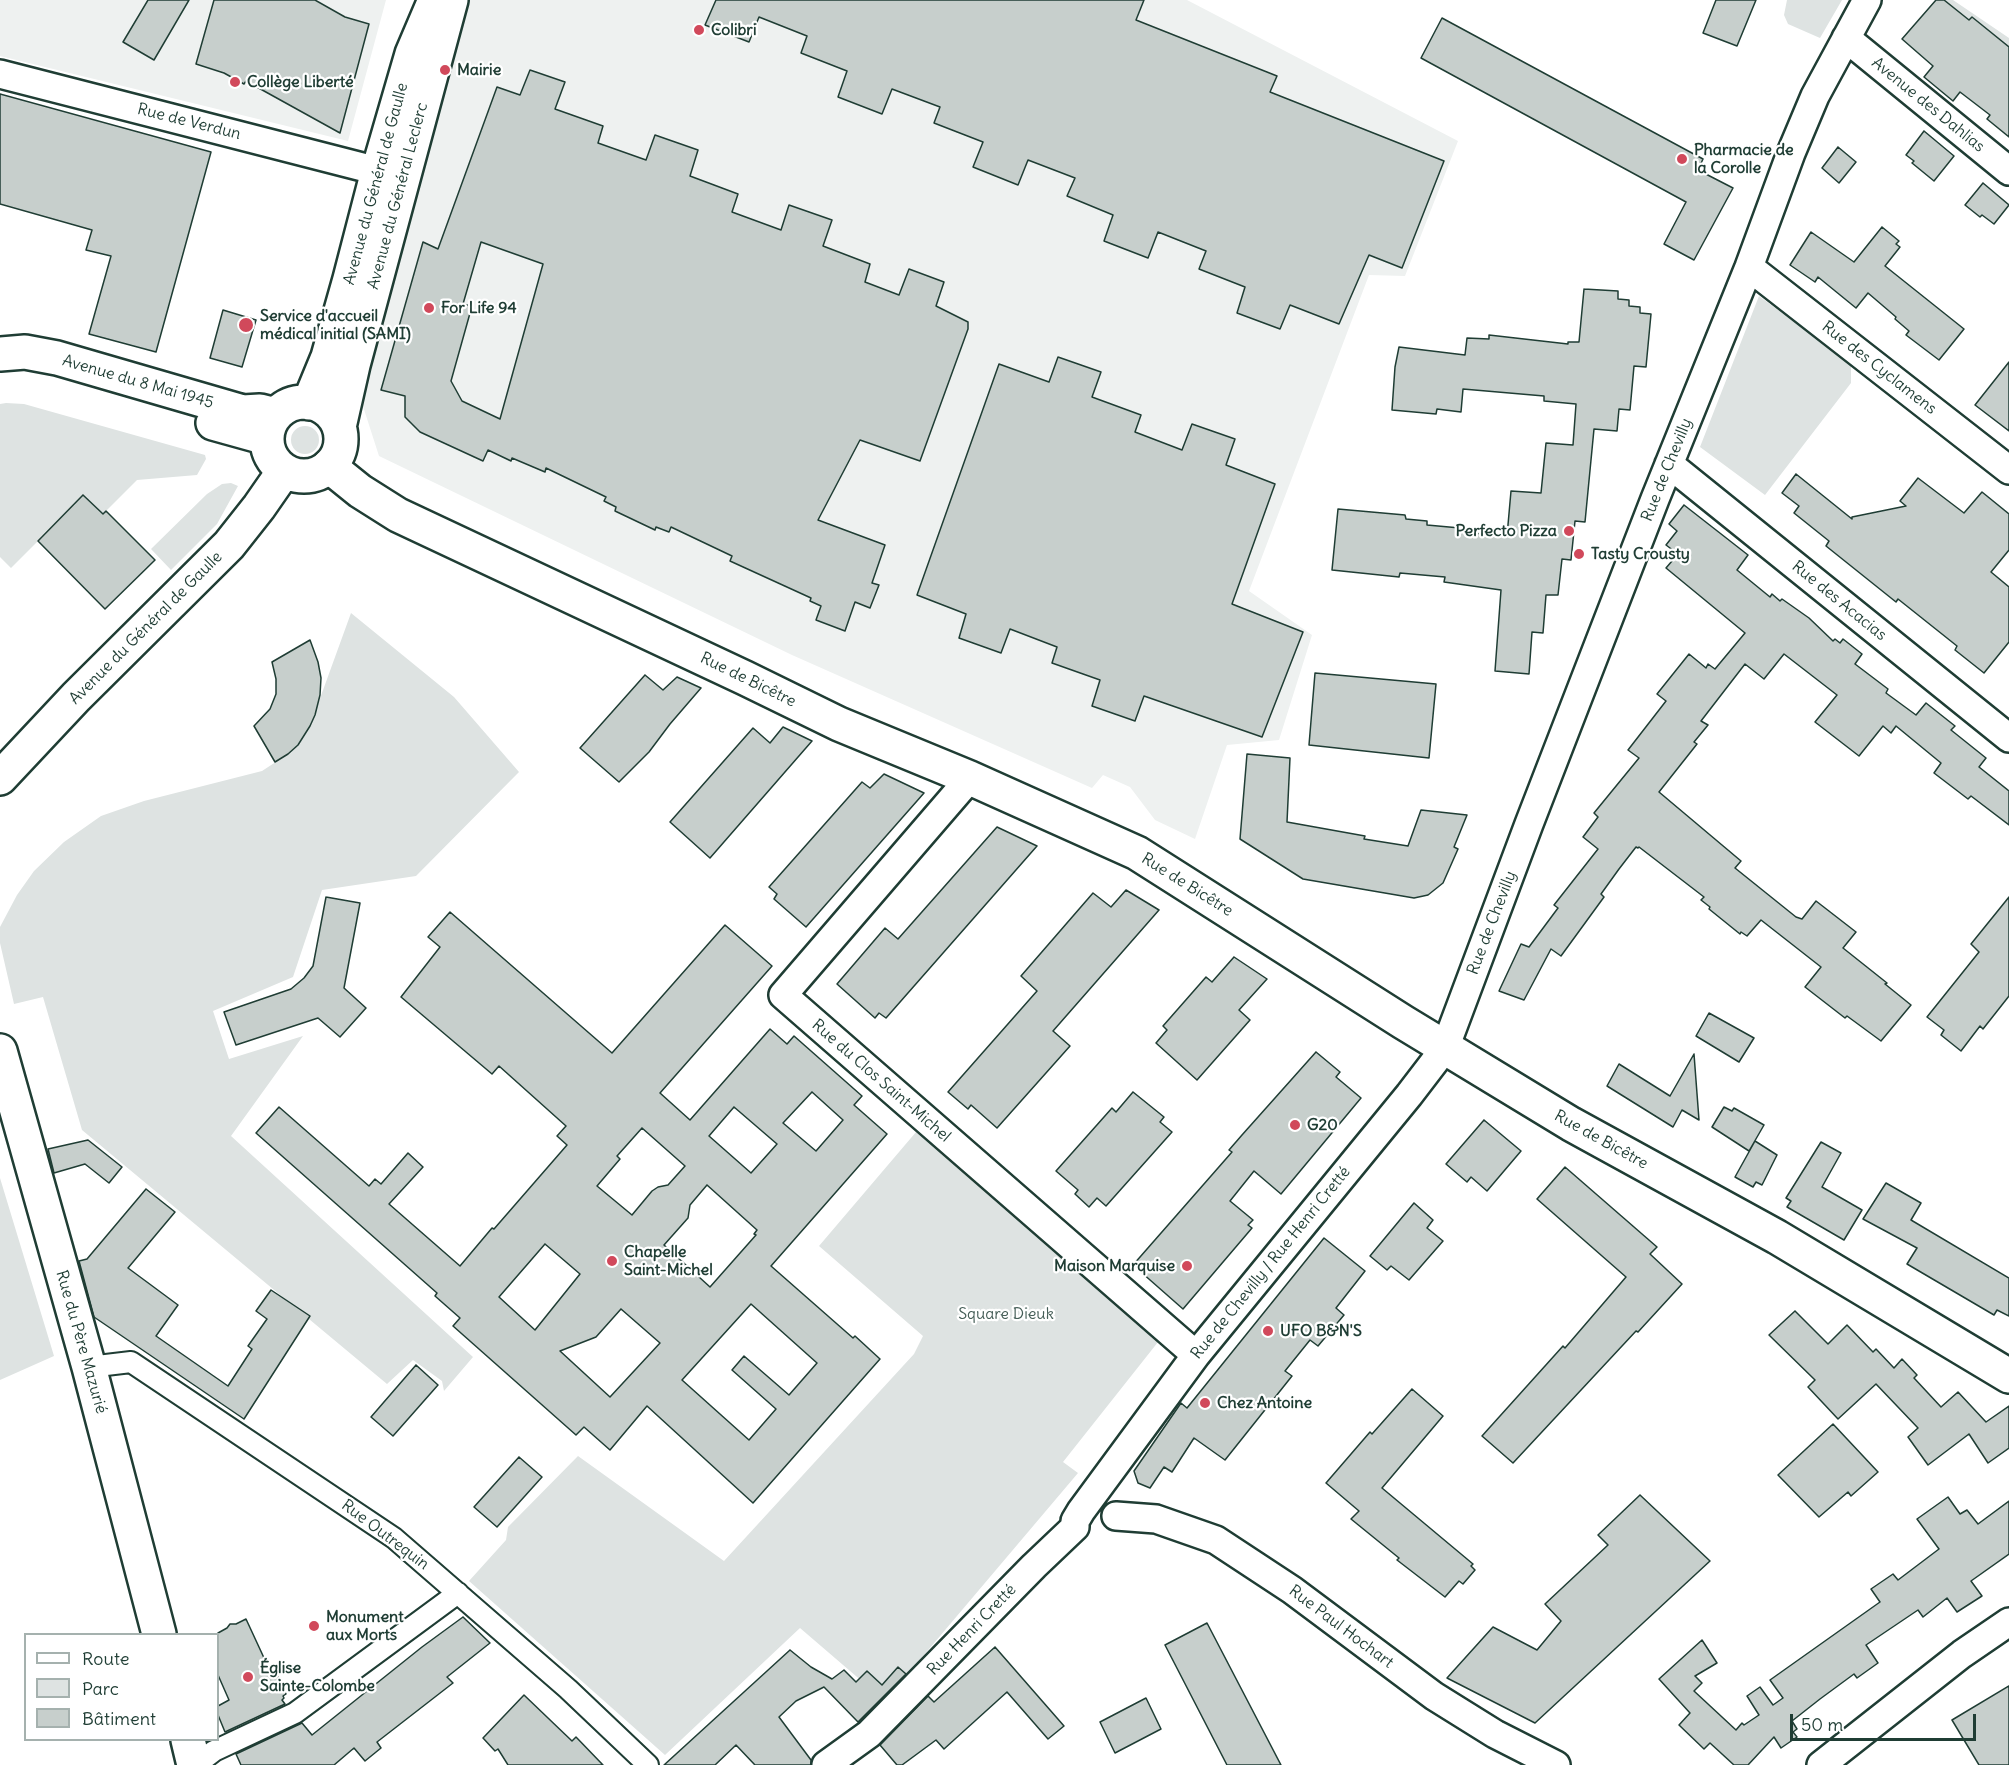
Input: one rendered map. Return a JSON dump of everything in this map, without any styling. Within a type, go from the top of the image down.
[{"type":"main road","name":"Avenue du Général de Gaulle","points":[[309,403],[331,346],[412,54],[435,0]]},
{"type":"main road","name":"Avenue du Général Leclerc","points":[[339,427],[356,354],[451,0]]},
{"type":"main road","name":"Avenue du 8 Mai 1945","points":[[0,354],[25,352],[57,358],[243,412],[260,411],[272,427]]},
{"type":"main road","name":"Avenue du 8 Mai 1945","points":[[0,371],[27,370],[272,427]]},
{"type":"main road","points":[[309,403],[327,411],[339,427],[339,448],[329,466],[321,472],[303,476],[284,471],[271,457],[272,427],[290,405],[309,403]]},
{"type":"main road","name":"Rue de Bicêtre","points":[[329,466],[360,491],[398,514],[838,724],[970,778],[1137,854],[1445,1048],[1571,1124],[1777,1237],[2009,1376]]},
{"type":"main road","name":"Avenue du Général de Gaulle","points":[[0,778],[76,697],[229,545],[284,471]]},
{"type":"main road","name":"Rue du Père Mazurié","points":[[0,1051],[89,1367],[158,1633]]},
{"type":"main road","points":[[188,1741],[195,1765]]},
{"type":"street","name":"Rue de Chevilly","points":[[1445,1048],[1669,464],[1749,267],[1791,153],[1815,96],[1868,0]]},
{"type":"street","name":"Avenue des Dahlias","points":[[1846,38],[2009,171]]},
{"type":"street","name":"Rue de Verdun","points":[[0,74],[378,171]]},
{"type":"street","name":"Rue des Cyclamens","points":[[1749,267],[2009,470]]},
{"type":"street","name":"Rue des Acacias","points":[[1669,464],[2009,738]]},
{"type":"street","name":"Rue du Clos Saint-Michel","points":[[970,778],[783,995],[1196,1355]]},
{"type":"street","name":"Rue de Chevilly / Rue Henri Cretté","points":[[1101,1482],[1196,1355],[1445,1048]]},
{"type":"street","name":"Rue Outrequin","points":[[89,1367],[131,1362],[394,1538],[568,1689],[648,1765]]},
{"type":"street","name":"Rue Henri Cretté","points":[[826,1765],[869,1734],[1075,1527],[1075,1521],[1101,1482]]},
{"type":"street","name":"Rue Paul Hochart","points":[[1116,1516],[1156,1519],[1216,1540],[1292,1590],[1434,1696],[1495,1734],[1556,1765]]},
{"type":"street","points":[[195,1765],[214,1751],[294,1713],[458,1593]]},
{"type":"street","points":[[1821,1765],[1962,1654],[2009,1622]]},
{"type":"shaded area","name":"Collège Liberté","points":[[0,0],[386,0],[348,141],[0,56]]},
{"type":"shaded area","points":[[469,0],[1187,0],[1458,141],[1405,276],[1369,275],[1249,591],[1312,635],[1279,740],[1227,745],[1195,839],[1155,820],[1130,787],[1103,775],[1092,788],[792,655],[379,456],[361,400]]},
{"type":"green space","points":[[1787,0],[1842,0],[1820,38],[1788,24],[1784,15]]},
{"type":"green space","points":[[1943,0],[1953,0],[2009,38],[2009,47],[1973,17],[1969,20]]},
{"type":"green space","points":[[1759,296],[1851,364],[1851,383],[1765,495],[1700,447]]},
{"type":"green space","points":[[0,404],[24,404],[205,455],[206,459],[197,475],[137,480],[103,514],[83,496],[11,568],[0,557]]},
{"type":"green space","points":[[305,426],[315,430],[319,440],[315,450],[305,454],[295,450],[291,440],[295,430]]},
{"type":"green space","points":[[231,483],[238,486],[217,524],[171,570],[151,549],[207,494],[222,484]]},
{"type":"green space","points":[[351,613],[454,697],[519,772],[416,876],[322,890],[293,977],[213,1011],[229,1059],[303,1036],[231,1136],[473,1357],[444,1391],[442,1381],[413,1360],[387,1384],[82,1130],[43,997],[14,1004],[0,943],[0,927],[17,895],[34,871],[64,842],[101,816],[144,801],[262,771],[298,745],[310,726]]},
{"type":"green space","name":"Square Dieuk","points":[[922,1125],[1162,1337],[1063,1462],[1078,1473],[885,1701],[800,1628],[665,1755],[469,1581],[506,1540],[508,1527],[578,1456],[724,1561],[914,1354],[923,1336],[819,1246]]},
{"type":"green space","points":[[0,1178],[54,1356],[0,1380]]},
{"type":"building","points":[[148,0],[189,0],[154,60],[123,42]]},
{"type":"building","points":[[214,0],[315,0],[345,17],[369,24],[340,133],[246,81],[244,84],[224,73],[196,64]]},
{"type":"building","points":[[716,0],[1144,0],[1136,20],[1277,76],[1270,92],[1444,161],[1402,268],[1369,255],[1339,324],[1290,305],[1280,329],[1237,313],[1245,287],[1199,269],[1206,251],[1158,232],[1148,258],[1104,241],[1113,215],[1067,196],[1075,178],[1028,160],[1018,185],[973,167],[983,142],[934,123],[940,107],[892,89],[882,114],[838,97],[847,71],[801,53],[807,36],[759,17],[749,42],[705,25]]},
{"type":"building","points":[[1716,0],[1756,0],[1737,46],[1703,33]]},
{"type":"building","points":[[1936,0],[1944,0],[1969,20],[1972,17],[2009,47],[2009,137],[1987,119],[1990,115],[1960,92],[1953,101],[1924,77],[1933,66],[1902,39]]},
{"type":"building","points":[[1442,18],[1703,159],[1698,170],[1733,188],[1694,260],[1664,244],[1686,202],[1421,58]]},
{"type":"building","points":[[530,70],[565,82],[555,109],[603,126],[598,143],[646,160],[655,135],[698,150],[690,176],[738,194],[732,212],[781,230],[789,205],[832,220],[823,246],[870,264],[865,282],[899,295],[909,269],[944,282],[936,306],[968,322],[968,329],[920,461],[860,440],[818,520],[885,545],[872,583],[879,585],[870,608],[855,602],[845,631],[816,620],[821,606],[810,601],[811,598],[730,561],[732,556],[671,527],[669,532],[656,527],[655,530],[615,511],[616,507],[604,501],[606,497],[546,468],[545,472],[512,458],[511,461],[488,450],[483,461],[420,432],[405,417],[405,396],[381,390],[423,242],[438,249],[497,87],[520,95]],"holes":[[[481,242],[543,264],[500,419],[462,401],[451,381],[472,306],[463,304]]]},
{"type":"building","points":[[0,94],[211,152],[156,352],[89,334],[111,256],[86,250],[92,230],[0,204]]},
{"type":"building","points":[[1924,131],[1954,156],[1934,181],[1906,155]]},
{"type":"building","points":[[1838,147],[1856,162],[1839,183],[1822,168]]},
{"type":"building","points":[[1983,183],[2009,205],[1994,224],[1982,215],[1980,217],[1965,205]]},
{"type":"building","points":[[1882,227],[1899,241],[1896,244],[1900,247],[1885,266],[1964,329],[1939,360],[1906,335],[1909,331],[1868,293],[1856,308],[1818,277],[1815,282],[1790,265],[1811,232],[1854,262]]},
{"type":"building","points":[[1584,289],[1618,291],[1618,299],[1629,300],[1629,306],[1640,307],[1640,313],[1651,314],[1646,367],[1634,366],[1630,410],[1619,409],[1617,431],[1594,429],[1585,522],[1575,521],[1571,560],[1562,559],[1558,595],[1546,595],[1543,633],[1532,632],[1529,674],[1495,671],[1501,590],[1444,582],[1445,577],[1400,573],[1399,577],[1332,570],[1338,509],[1405,515],[1406,519],[1427,521],[1427,525],[1471,529],[1472,533],[1507,536],[1511,491],[1541,493],[1546,443],[1573,445],[1576,404],[1544,401],[1544,396],[1463,389],[1461,412],[1437,409],[1436,414],[1392,410],[1399,347],[1465,355],[1467,338],[1489,339],[1489,335],[1568,344],[1568,342],[1579,342]]},
{"type":"building","points":[[223,310],[256,320],[242,367],[210,358]]},
{"type":"building","points":[[1058,357],[1101,372],[1092,397],[1141,415],[1135,432],[1182,450],[1192,424],[1235,439],[1226,465],[1275,484],[1232,604],[1303,632],[1262,737],[1144,696],[1135,721],[1092,706],[1100,680],[1052,663],[1057,647],[1010,629],[1001,653],[959,638],[966,614],[917,595],[999,364],[1049,382]]},
{"type":"building","points":[[2009,362],[2009,431],[1975,405]]},
{"type":"building","points":[[1796,474],[1852,519],[1852,517],[1906,506],[1900,501],[1918,478],[1964,513],[1982,492],[2009,514],[2009,550],[1991,572],[2009,587],[2009,642],[1984,673],[1955,650],[1957,646],[1898,599],[1896,602],[1826,546],[1829,541],[1794,513],[1799,506],[1782,493]]},
{"type":"building","points":[[83,495],[103,514],[106,511],[155,560],[105,609],[38,541]]},
{"type":"building","points":[[1684,505],[1748,555],[1737,570],[1770,597],[1772,594],[1780,601],[1782,599],[1809,618],[1833,641],[1835,639],[1840,643],[1843,639],[1862,654],[1855,664],[1888,689],[1886,693],[1916,715],[1926,703],[1955,726],[1951,730],[1986,758],[1979,767],[2009,791],[2009,825],[1971,796],[1968,799],[1934,773],[1941,763],[1896,726],[1891,733],[1883,726],[1859,756],[1815,722],[1837,695],[1784,654],[1764,679],[1745,664],[1701,721],[1708,725],[1694,742],[1697,744],[1659,792],[1741,861],[1735,868],[1796,917],[1802,919],[1816,901],[1856,932],[1843,948],[1911,1005],[1881,1041],[1847,1016],[1845,1018],[1805,987],[1821,967],[1761,920],[1747,936],[1741,932],[1740,934],[1709,909],[1710,907],[1701,900],[1704,897],[1639,847],[1636,847],[1601,894],[1604,897],[1561,956],[1551,949],[1524,1000],[1499,991],[1521,944],[1529,947],[1558,908],[1554,905],[1598,849],[1583,837],[1598,817],[1594,813],[1639,758],[1628,750],[1666,701],[1657,694],[1689,654],[1706,668],[1708,664],[1715,669],[1745,633],[1666,568],[1678,554],[1666,545],[1677,531],[1669,524]]},
{"type":"building","points":[[310,640],[321,678],[315,715],[298,745],[275,762],[254,726],[270,709],[276,694],[276,679],[272,662]]},
{"type":"building","points":[[1315,673],[1436,684],[1429,758],[1309,745]]},
{"type":"building","points":[[645,675],[663,690],[677,677],[701,688],[649,752],[619,782],[580,748]]},
{"type":"building","points":[[783,727],[812,741],[710,858],[670,822],[753,728],[770,743]]},
{"type":"building","points":[[1247,754],[1290,758],[1287,822],[1408,846],[1421,810],[1467,815],[1454,847],[1458,849],[1443,883],[1428,895],[1414,898],[1303,879],[1240,839]]},
{"type":"building","points":[[884,774],[924,793],[806,927],[774,899],[777,894],[769,887],[862,782],[870,788]]},
{"type":"building","points":[[997,827],[1037,846],[886,1018],[879,1013],[875,1018],[837,984],[885,928],[898,939]]},
{"type":"building","points":[[1126,890],[1159,910],[1053,1031],[1070,1046],[997,1128],[971,1105],[968,1109],[948,1092],[1037,991],[1021,976],[1093,893],[1111,907]]},
{"type":"building","points":[[326,897],[360,903],[344,988],[366,1008],[340,1037],[318,1018],[236,1045],[224,1012],[291,989],[304,978],[313,966]]},
{"type":"building","points":[[2009,897],[2009,996],[1983,1029],[1980,1026],[1961,1051],[1941,1035],[1944,1030],[1927,1017],[1979,952],[1971,944]]},
{"type":"building","points":[[450,912],[612,1053],[725,925],[772,966],[660,1093],[690,1120],[770,1029],[787,1044],[794,1036],[862,1096],[854,1105],[887,1134],[771,1266],[880,1359],[753,1503],[647,1406],[610,1450],[584,1427],[576,1435],[453,1326],[460,1318],[435,1296],[437,1293],[256,1133],[279,1107],[369,1186],[375,1179],[381,1184],[408,1153],[423,1167],[389,1204],[460,1266],[492,1228],[494,1229],[567,1145],[557,1136],[566,1126],[499,1066],[492,1074],[401,997],[440,947],[428,937]],"holes":[[[812,1092],[843,1120],[816,1151],[783,1123]],[[734,1107],[777,1144],[751,1173],[709,1136]],[[642,1128],[685,1166],[668,1185],[652,1191],[632,1215],[597,1186],[620,1159],[617,1156]],[[707,1185],[757,1230],[754,1234],[756,1235],[710,1287],[664,1245],[688,1218],[690,1205]],[[545,1244],[580,1274],[535,1330],[499,1297]],[[751,1304],[817,1363],[789,1395],[744,1356],[732,1370],[776,1409],[749,1440],[682,1380]],[[621,1309],[660,1343],[610,1397],[560,1351],[596,1337]]]},
{"type":"building","points":[[1234,957],[1267,979],[1239,1010],[1250,1020],[1197,1080],[1156,1043],[1167,1030],[1163,1026],[1206,977],[1212,982]]},
{"type":"building","points":[[1709,1013],[1754,1038],[1739,1062],[1696,1036]]},
{"type":"building","points":[[1316,1052],[1340,1072],[1336,1077],[1361,1098],[1281,1194],[1254,1171],[1230,1201],[1253,1220],[1248,1225],[1252,1228],[1183,1309],[1133,1265],[1232,1152],[1229,1150]]},
{"type":"building","points":[[1694,1054],[1699,1120],[1682,1110],[1673,1127],[1607,1086],[1619,1064],[1670,1096]]},
{"type":"building","points":[[1133,1092],[1164,1117],[1160,1122],[1172,1132],[1106,1206],[1097,1198],[1089,1207],[1075,1194],[1078,1190],[1056,1171],[1112,1108],[1116,1112]]},
{"type":"building","points":[[1724,1107],[1732,1111],[1734,1108],[1764,1125],[1749,1151],[1712,1127]]},
{"type":"building","points":[[1484,1120],[1521,1151],[1487,1191],[1471,1177],[1467,1182],[1446,1164]]},
{"type":"building","points":[[88,1140],[122,1167],[109,1183],[85,1164],[54,1173],[48,1149]]},
{"type":"building","points":[[1755,1141],[1777,1155],[1762,1185],[1756,1182],[1753,1187],[1735,1177]]},
{"type":"building","points":[[1821,1142],[1841,1153],[1822,1187],[1862,1210],[1844,1240],[1787,1207],[1791,1201],[1786,1198]]},
{"type":"building","points":[[1565,1167],[1657,1247],[1650,1254],[1682,1284],[1513,1463],[1482,1436],[1563,1346],[1565,1348],[1626,1277],[1537,1199]]},
{"type":"building","points":[[1886,1183],[1921,1203],[1911,1220],[2009,1278],[2009,1316],[1997,1310],[1994,1315],[1907,1264],[1917,1248],[1863,1219]]},
{"type":"building","points":[[146,1189],[175,1212],[128,1268],[178,1305],[156,1336],[228,1386],[252,1349],[248,1346],[267,1319],[256,1311],[271,1290],[310,1316],[244,1419],[94,1317],[79,1261],[87,1259]]},
{"type":"building","points":[[1414,1203],[1433,1220],[1427,1228],[1443,1241],[1409,1280],[1391,1266],[1387,1270],[1370,1256]]},
{"type":"building","points":[[1324,1238],[1365,1271],[1336,1308],[1344,1315],[1318,1346],[1310,1340],[1285,1371],[1292,1376],[1225,1460],[1194,1438],[1172,1472],[1164,1467],[1150,1488],[1138,1483],[1134,1471],[1181,1403],[1187,1408]]},
{"type":"building","points":[[1795,1311],[1828,1344],[1847,1325],[1873,1352],[1876,1349],[1894,1368],[1902,1359],[1917,1375],[1914,1378],[1941,1407],[1958,1392],[1986,1422],[2009,1406],[2009,1448],[1988,1463],[1969,1434],[1928,1465],[1908,1437],[1918,1428],[1876,1384],[1838,1419],[1808,1387],[1815,1380],[1769,1335]]},
{"type":"building","points":[[416,1365],[438,1385],[393,1436],[371,1417]]},
{"type":"building","points":[[1412,1389],[1443,1416],[1382,1488],[1473,1564],[1471,1566],[1475,1570],[1463,1584],[1459,1581],[1445,1597],[1397,1560],[1399,1558],[1351,1519],[1359,1511],[1326,1483],[1370,1432],[1372,1434]]},
{"type":"building","points":[[1833,1424],[1878,1472],[1851,1496],[1848,1492],[1819,1517],[1778,1475]]},
{"type":"building","points":[[519,1457],[542,1477],[497,1527],[474,1507]]},
{"type":"building","points":[[1640,1495],[1710,1561],[1535,1723],[1447,1678],[1493,1627],[1537,1650],[1561,1621],[1545,1604],[1608,1545],[1598,1535]]},
{"type":"building","points":[[1948,1497],[1960,1514],[1967,1510],[1978,1524],[2009,1501],[2009,1554],[1971,1581],[1982,1596],[1957,1612],[1947,1598],[1923,1617],[1918,1610],[1866,1645],[1878,1663],[1857,1678],[1854,1674],[1792,1721],[1797,1729],[1793,1732],[1797,1737],[1781,1748],[1774,1737],[1748,1765],[1734,1765],[1710,1743],[1704,1749],[1679,1725],[1690,1713],[1659,1679],[1702,1640],[1717,1663],[1695,1676],[1702,1683],[1694,1691],[1736,1730],[1742,1723],[1744,1725],[1759,1715],[1747,1696],[1760,1687],[1773,1705],[1783,1698],[1770,1680],[1880,1602],[1871,1589],[1893,1574],[1898,1580],[1939,1549],[1917,1519]]},
{"type":"building","points":[[463,1617],[490,1643],[447,1677],[453,1683],[377,1742],[381,1748],[365,1761],[354,1748],[334,1765],[241,1765],[236,1754],[302,1723],[312,1735]]},
{"type":"building","name":"Église Sainte-Colombe","points":[[246,1619],[271,1673],[274,1676],[277,1675],[286,1694],[282,1700],[285,1704],[225,1732],[219,1717],[219,1705],[229,1700],[219,1677],[218,1633],[230,1624]]},
{"type":"building","points":[[1207,1623],[1281,1765],[1227,1765],[1165,1645]]},
{"type":"building","points":[[995,1647],[1064,1726],[1048,1739],[1007,1692],[944,1749],[936,1740],[902,1765],[897,1765],[880,1745],[928,1696],[934,1702]]},
{"type":"building","points":[[790,1650],[811,1667],[832,1679],[844,1670],[856,1682],[867,1671],[882,1685],[898,1667],[906,1674],[858,1722],[824,1687],[796,1701],[779,1717],[811,1760],[811,1765],[755,1765],[736,1745],[715,1765],[664,1765]]},
{"type":"building","points":[[2009,1686],[2009,1765],[1979,1765],[1952,1720]]},
{"type":"building","points":[[524,1695],[572,1741],[576,1737],[603,1765],[508,1765],[498,1749],[495,1751],[483,1738]]},
{"type":"building","points":[[1146,1698],[1161,1729],[1115,1753],[1100,1722]]},
{"type":"place","name":"Colibri","points":[[699,30]]},
{"type":"place","name":"Mairie","points":[[445,70]]},
{"type":"place","name":"Collège Liberté","points":[[235,82]]},
{"type":"place","name":"Pharmacie de la Corolle","points":[[1682,159]]},
{"type":"place","name":"For Life 94","points":[[429,308]]},
{"type":"place","name":"Service d'accueil médical initial (SAMI)","points":[[246,325]]},
{"type":"place","name":"Perfecto Pizza","points":[[1569,531]]},
{"type":"place","name":"Tasty Crousty","points":[[1579,554]]},
{"type":"place","name":"G20","points":[[1295,1125]]},
{"type":"place","name":"Chapelle Saint-Michel","points":[[612,1261]]},
{"type":"place","name":"Maison Marquise","points":[[1187,1266]]},
{"type":"place","name":"UFO B&N'S","points":[[1268,1331]]},
{"type":"place","name":"Chez Antoine","points":[[1205,1403]]},
{"type":"place","name":"Monument aux Morts","points":[[314,1626]]},
{"type":"place","name":"Église Sainte-Colombe","points":[[248,1677]]}]
